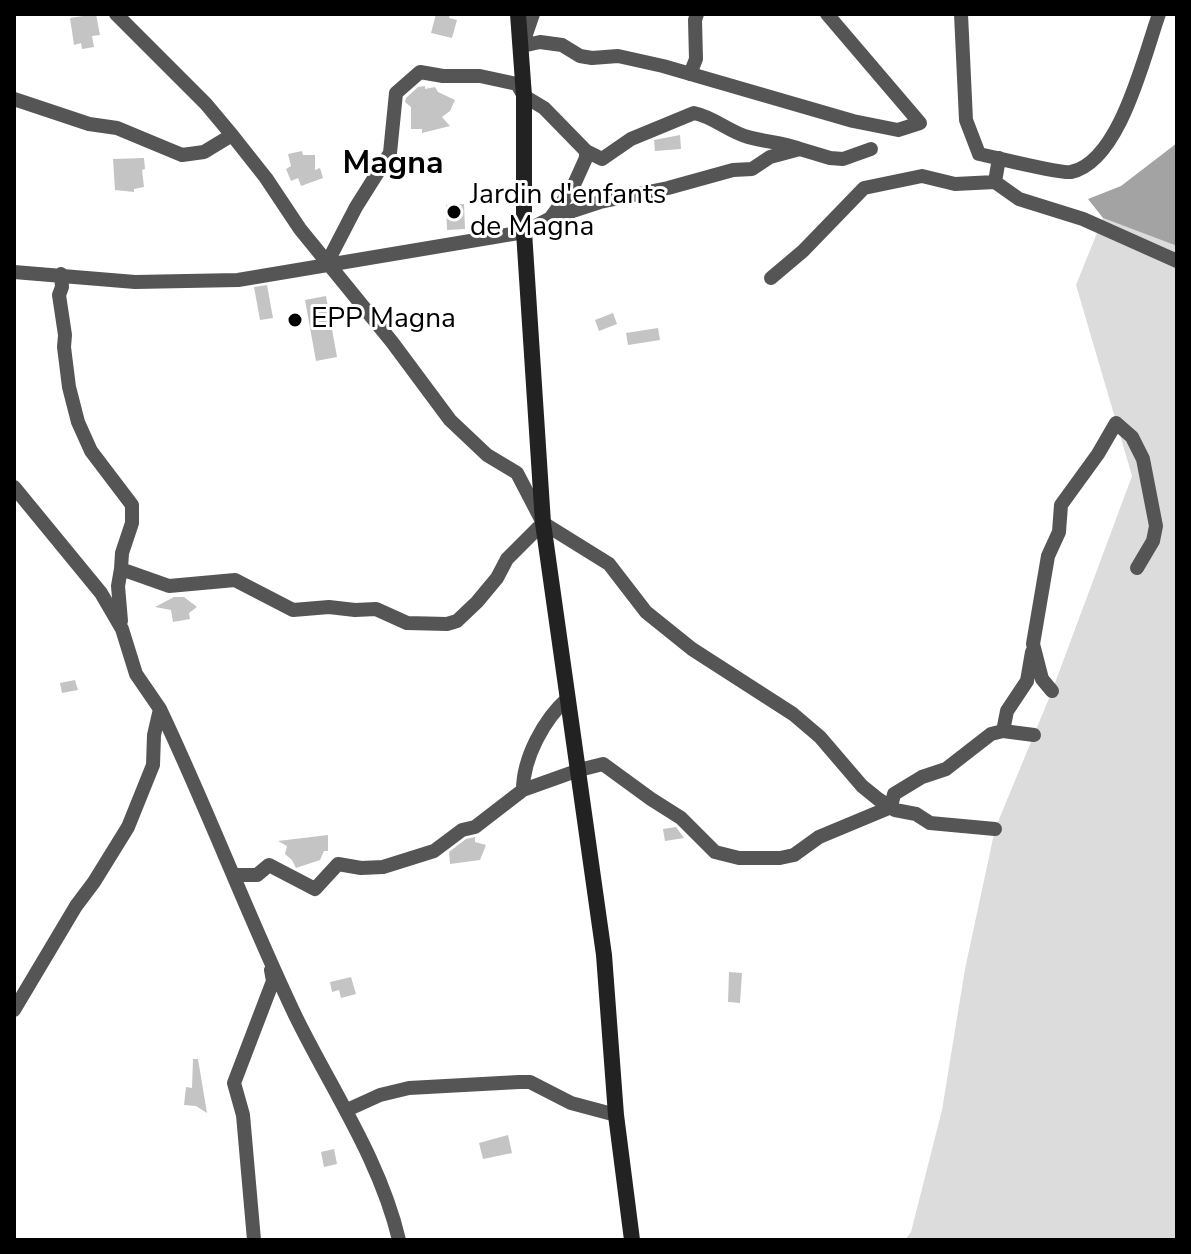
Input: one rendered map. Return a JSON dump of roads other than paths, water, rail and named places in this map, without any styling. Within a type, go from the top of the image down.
[{"type":"street","points":[[116,14],[206,104],[232,135],[450,420],[487,455],[517,473],[543,523],[609,564],[646,612],[692,649],[793,714],[820,737],[862,786],[891,807],[916,814],[930,823],[995,829]]},
{"type":"street","points":[[518,14],[524,96],[524,232],[543,523],[604,955],[616,1115],[632,1240]]},
{"type":"street","points":[[522,46],[533,14]]},
{"type":"street","points":[[690,74],[696,59],[697,14]]},
{"type":"street","points":[[522,46],[540,42],[562,45],[592,58],[618,56],[853,121],[898,130],[920,123],[827,14]]},
{"type":"street","points":[[961,14],[966,120],[979,154],[1069,172],[1096,159],[1128,108],[1159,14]]},
{"type":"street","points":[[327,263],[356,207],[390,153],[396,93],[420,72],[443,76],[480,76],[517,84],[524,96],[544,108],[586,151],[602,159],[631,139],[694,113],[747,137],[830,158],[843,159],[871,149]]},
{"type":"street","points":[[14,99],[89,124],[117,128],[182,155],[204,152],[232,135]]},
{"type":"street","points":[[14,272],[135,282],[238,280],[524,232],[551,218],[612,199],[733,170],[752,169],[770,157],[800,149]]},
{"type":"street","points":[[551,218],[572,189],[586,158],[586,151]]},
{"type":"street","points":[[995,182],[999,158]]},
{"type":"street","points":[[771,278],[803,251],[864,188],[922,176],[955,184],[995,182],[1019,199],[1083,219],[1177,261]]},
{"type":"street","points":[[61,274],[59,295],[64,347],[74,408],[91,451],[132,505],[132,523],[122,553],[118,586],[122,629],[136,674],[160,709],[295,1014],[347,1110],[377,1175],[399,1240]]},
{"type":"street","points":[[1003,731],[1007,711],[1027,681],[1048,556],[1059,532],[1061,505],[1116,423],[1132,437],[1143,459],[1156,526],[1153,541],[1137,568]]},
{"type":"street","points":[[14,487],[101,593],[122,629]]},
{"type":"street","points":[[121,569],[169,586],[235,580],[293,610],[329,607],[376,609],[407,623],[447,624],[457,621],[477,602],[497,578],[507,559],[543,523]]},
{"type":"street","points":[[1033,644],[1042,679],[1052,691]]},
{"type":"street","points":[[523,790],[523,774],[536,744],[551,717],[568,698]]},
{"type":"street","points":[[14,1010],[128,827],[153,765],[154,735],[160,709]]},
{"type":"street","points":[[891,807],[894,794],[922,777],[946,769],[991,734],[1003,731],[1034,735]]},
{"type":"street","points":[[235,875],[257,875],[269,865],[315,889],[338,864],[361,868],[383,867],[434,851],[462,830],[475,827],[523,790],[603,764],[681,818],[715,852],[739,858],[794,855],[819,837],[891,807]]},
{"type":"street","points":[[254,1240],[243,1115],[234,1083],[273,981],[267,950]]},
{"type":"street","points":[[347,1110],[380,1095],[409,1088],[530,1082],[571,1103],[616,1115]]},
{"type":"place","name":"Jardin d'enfants de Magna","points":[[454,212]]},
{"type":"place","name":"EPP Magna","points":[[295,320]]},
{"type":"district","name":"Magna","points":[[393,165]]}]
